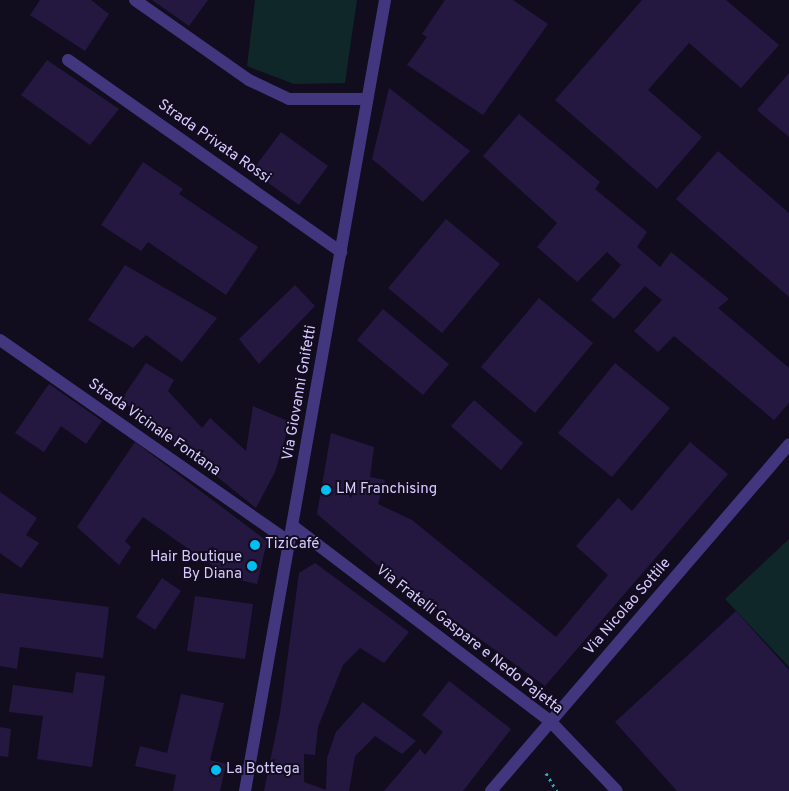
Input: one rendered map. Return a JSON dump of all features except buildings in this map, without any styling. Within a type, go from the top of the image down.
[{"type":"street","points":[[135,0],[249,80],[289,99],[367,99]]},
{"type":"street","name":"Via Giovanni Gnifetti","points":[[245,791],[385,0]]},
{"type":"street","name":"Strada Privata Rossi","points":[[68,60],[341,252]]},
{"type":"street","name":"Strada Vicinale Fontana","points":[[0,340],[290,542]]},
{"type":"street","name":"Via Nicolao Sottile","points":[[491,791],[789,445]]},
{"type":"street","name":"Via Fratelli Gaspare e Nedo Pajetta","points":[[293,526],[551,722],[617,791]]},
{"type":"path","points":[[546,774],[557,791]]},
{"type":"green space","points":[[255,0],[357,0],[345,83],[294,84],[247,66]]},
{"type":"green space","points":[[789,539],[789,667],[725,599]]},
{"type":"place","name":"LM Franchising","points":[[326,490]]},
{"type":"place","name":"TiziCafé","points":[[255,545]]},
{"type":"place","name":"Hair Boutique By Diana","points":[[252,566]]},
{"type":"place","name":"La Bottega","points":[[216,770]]}]
